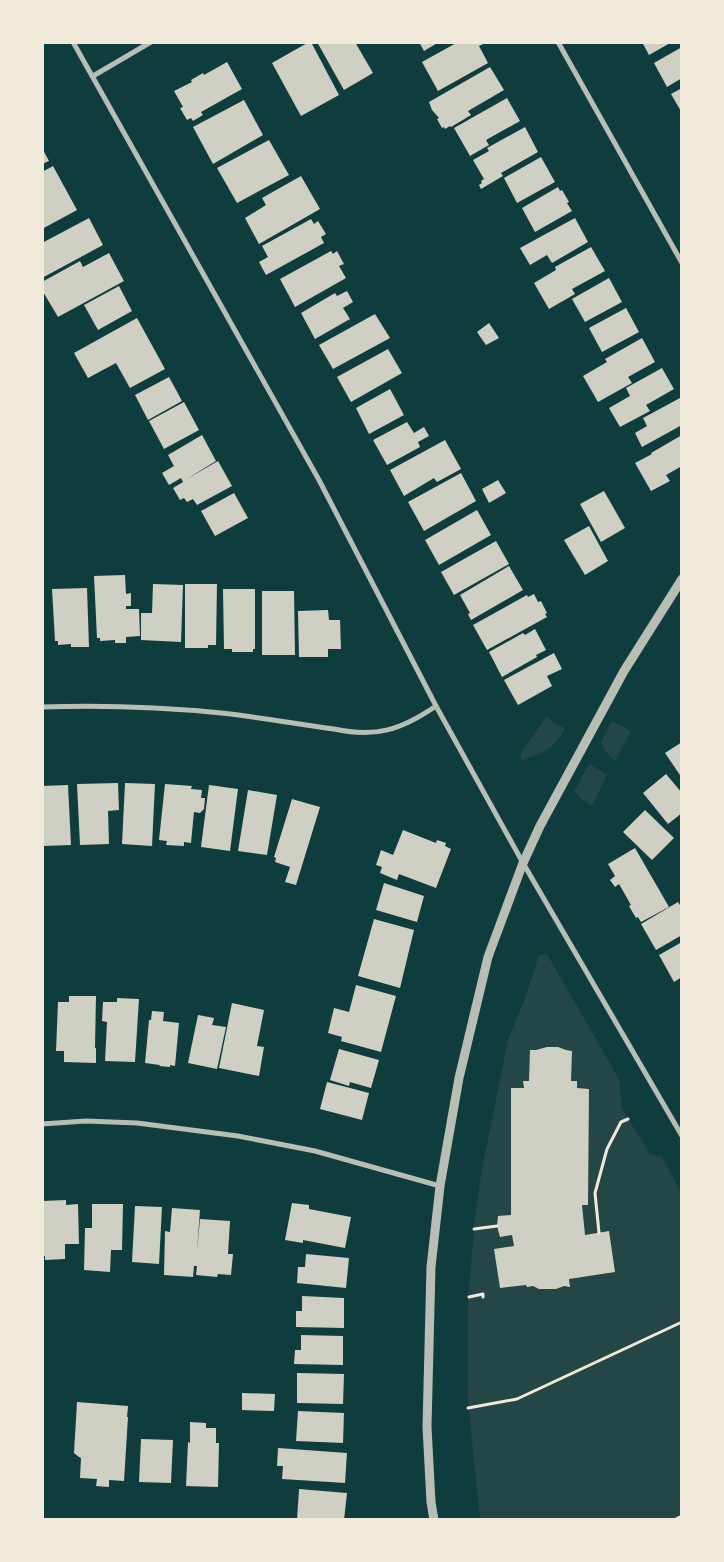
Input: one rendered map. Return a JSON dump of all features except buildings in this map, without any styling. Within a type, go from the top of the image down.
[{"type":"street","points":[[73,42],[319,480],[436,706],[523,863],[682,1136]]},
{"type":"street","points":[[93,76],[151,42]]},
{"type":"street","points":[[558,42],[682,263]]},
{"type":"street","points":[[434,1520],[431,1502],[427,1427],[431,1267],[440,1186],[459,1078],[488,957],[523,863],[540,826],[624,671],[682,579]]},
{"type":"street","points":[[42,707],[92,705],[222,713],[362,733],[390,730],[407,724],[436,706]]},
{"type":"street","points":[[42,1124],[86,1121],[137,1123],[238,1136],[315,1151],[440,1186]]},
{"type":"path","points":[[599,1233],[595,1193],[607,1149],[621,1122],[628,1119]]},
{"type":"path","points":[[474,1228],[498,1226]]},
{"type":"path","points":[[469,1297],[483,1294],[483,1297]]},
{"type":"path","points":[[468,1408],[517,1399],[682,1322]]},
{"type":"path","points":[[674,1520],[682,1516]]},
{"type":"shaded area","points":[[546,717],[565,729],[552,746],[522,760],[520,755]]},
{"type":"shaded area","points":[[612,721],[631,731],[615,761],[605,751],[601,742]]},
{"type":"shaded area","points":[[589,764],[607,775],[592,806],[574,792]]},
{"type":"shaded area","points":[[547,954],[619,1079],[622,1109],[650,1154],[662,1157],[681,1192],[681,1519],[480,1519],[468,1400],[468,1299],[476,1209],[482,1169],[508,1040],[524,1001],[539,955]]}]
